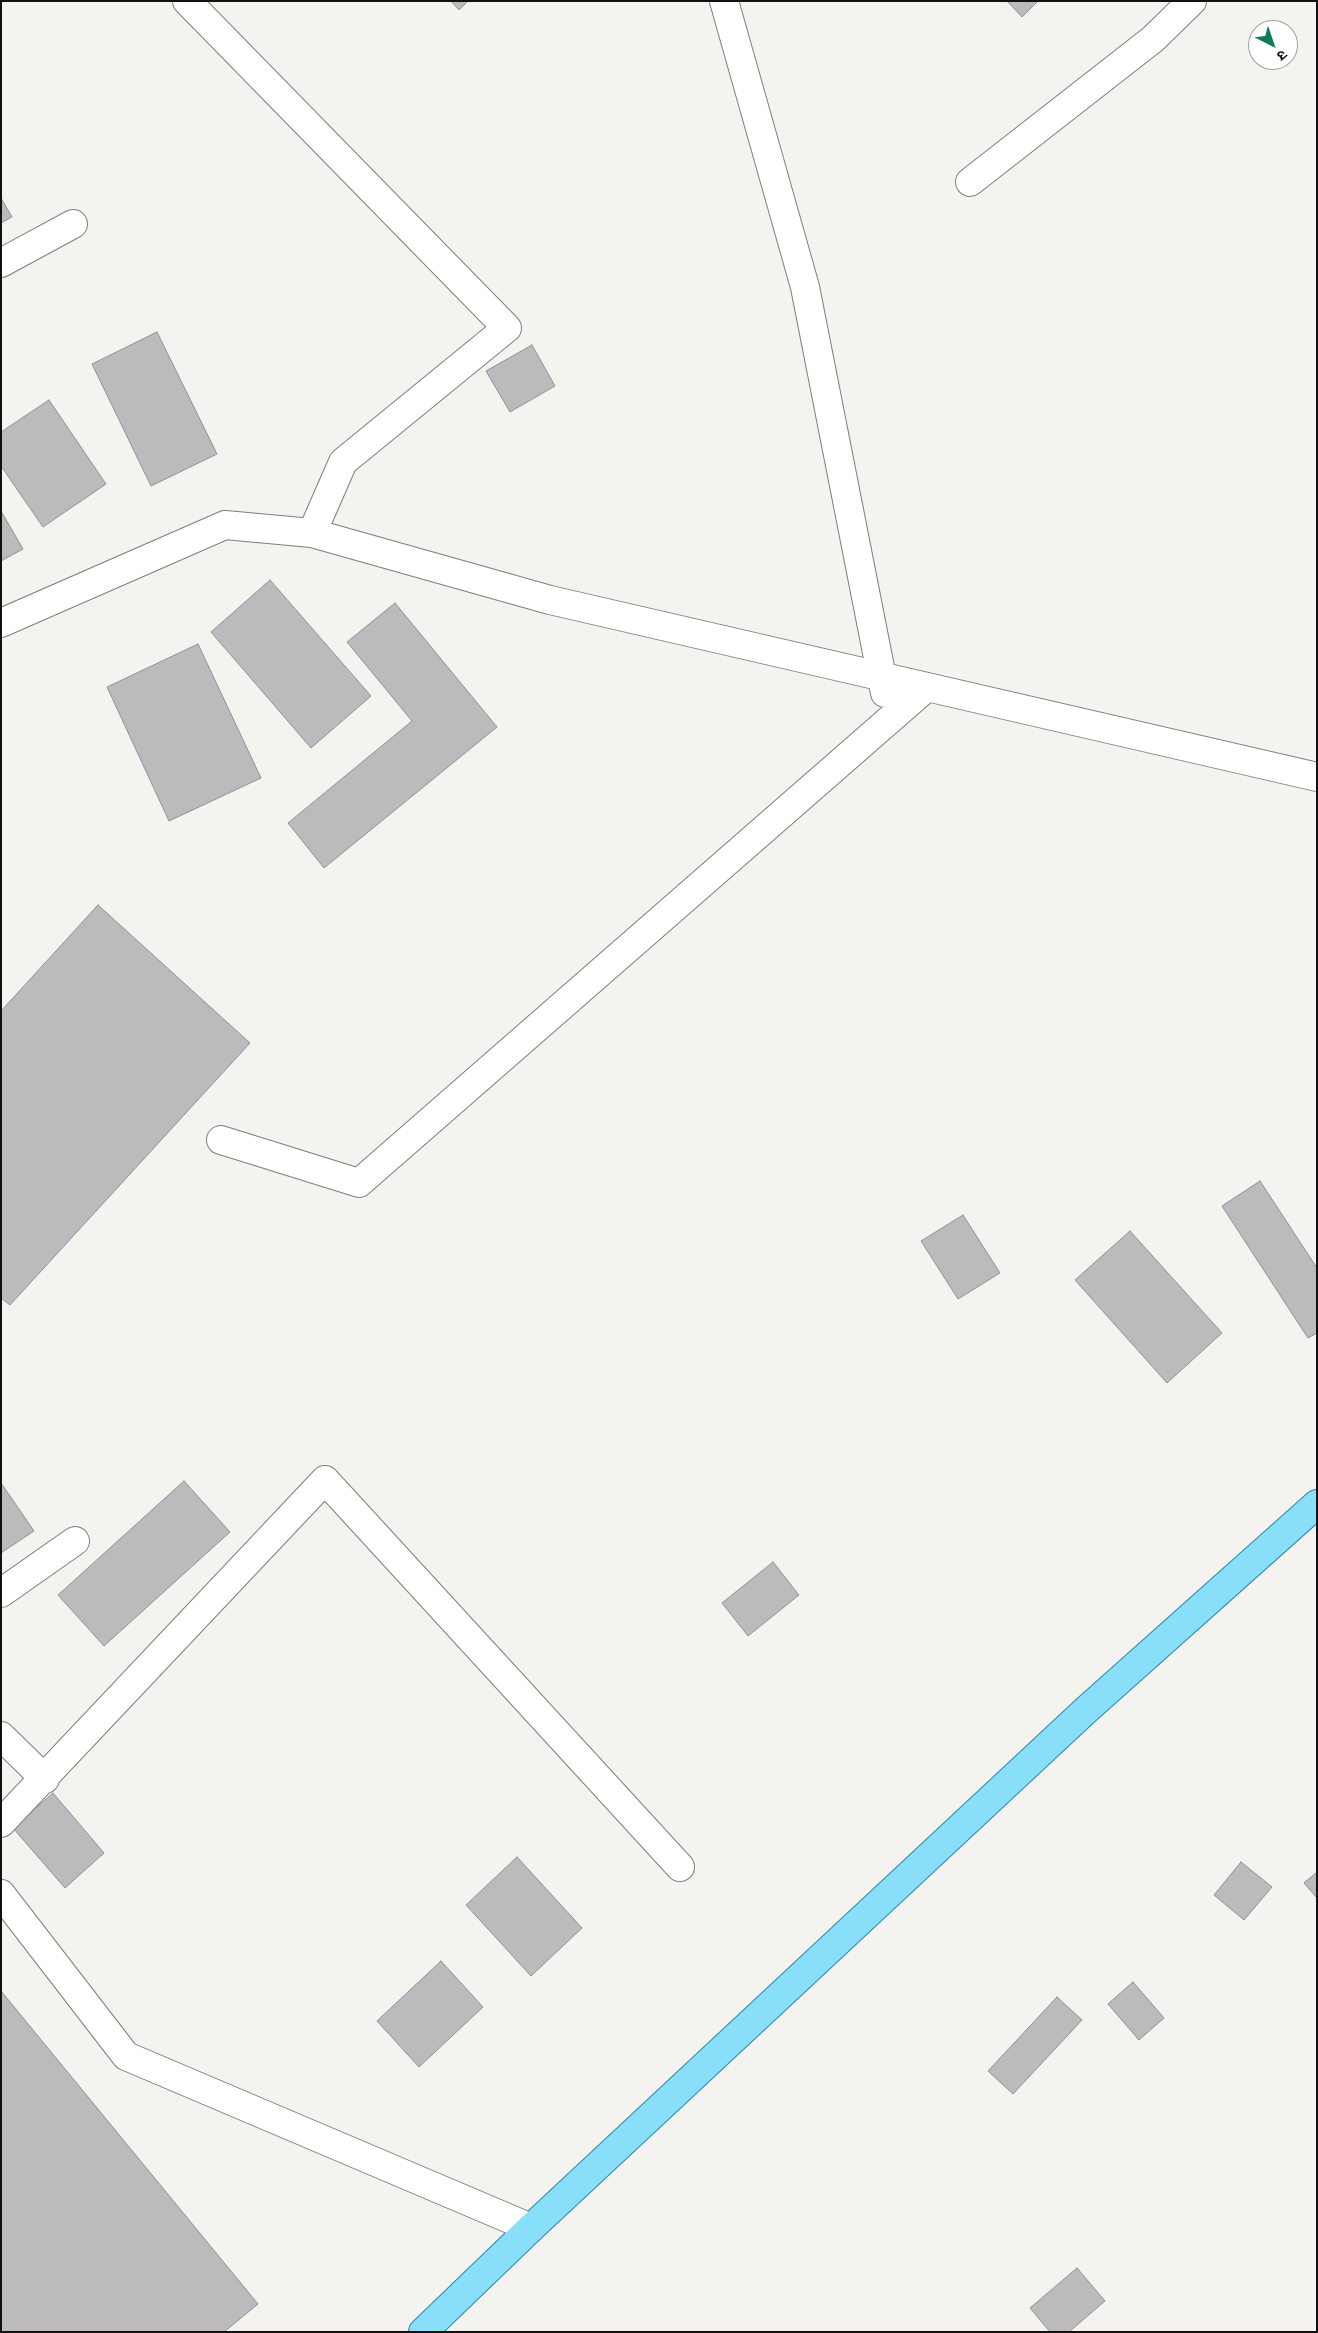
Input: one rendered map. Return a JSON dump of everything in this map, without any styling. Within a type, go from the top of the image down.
[{"type":"main road","points":[[423,2332],[531,2228],[1085,1711],[1317,1504]]},
{"type":"street","points":[[187,1],[507,328],[343,462],[312,533]]},
{"type":"street","points":[[724,1],[805,287],[890,719]]},
{"type":"street","points":[[970,182],[1153,39],[1192,1]]},
{"type":"street","points":[[1,263],[73,224]]},
{"type":"street","points":[[1,623],[225,525],[312,533],[550,600],[1317,777]]},
{"type":"street","points":[[221,1140],[359,1183],[927,688]]},
{"type":"street","points":[[1,1824],[326,1480],[680,1867]]},
{"type":"street","points":[[1,1593],[75,1541]]},
{"type":"street","points":[[1,1736],[45,1779]]},
{"type":"street","points":[[1,1894],[126,2056],[531,2228]]},
{"type":"building","points":[[451,1],[468,1],[459,10]]},
{"type":"building","points":[[1007,1],[1038,1],[1022,17]]},
{"type":"building","points":[[1,198],[12,217],[1,223]]},
{"type":"building","points":[[157,332],[217,454],[151,486],[92,364]]},
{"type":"building","points":[[532,345],[555,386],[510,412],[486,371]]},
{"type":"building","points":[[49,400],[106,484],[43,527],[1,466],[1,432]]},
{"type":"building","points":[[1,511],[23,549],[1,561]]},
{"type":"building","points":[[270,580],[371,696],[311,748],[211,632]]},
{"type":"building","points":[[395,603],[497,727],[324,868],[288,823],[412,721],[347,642]]},
{"type":"building","points":[[198,644],[261,778],[169,821],[107,687]]},
{"type":"building","points":[[98,905],[250,1043],[10,1305],[1,1298],[1,1011]]},
{"type":"building","points":[[1260,1181],[1317,1268],[1317,1333],[1308,1338],[1222,1206]]},
{"type":"building","points":[[963,1215],[1000,1273],[958,1299],[921,1241]]},
{"type":"building","points":[[1130,1231],[1222,1333],[1167,1383],[1075,1280]]},
{"type":"building","points":[[184,1481],[230,1532],[104,1646],[58,1595]]},
{"type":"building","points":[[1,1483],[34,1531],[1,1553]]},
{"type":"building","points":[[773,1562],[799,1595],[748,1636],[722,1603]]},
{"type":"building","points":[[53,1793],[104,1853],[65,1888],[13,1828]]},
{"type":"building","points":[[517,1857],[582,1928],[531,1976],[466,1905]]},
{"type":"building","points":[[1241,1862],[1272,1887],[1244,1920],[1214,1895]]},
{"type":"building","points":[[1317,1872],[1317,1898],[1304,1883]]},
{"type":"building","points":[[441,1961],[483,2007],[419,2067],[377,2021]]},
{"type":"building","points":[[1133,1982],[1164,2018],[1139,2040],[1108,2004]]},
{"type":"building","points":[[1,1991],[258,2304],[224,2332],[1,2332]]},
{"type":"building","points":[[1057,1997],[1082,2020],[1013,2094],[988,2071]]},
{"type":"building","points":[[1077,2268],[1105,2301],[1069,2332],[1050,2332],[1030,2308]]}]
